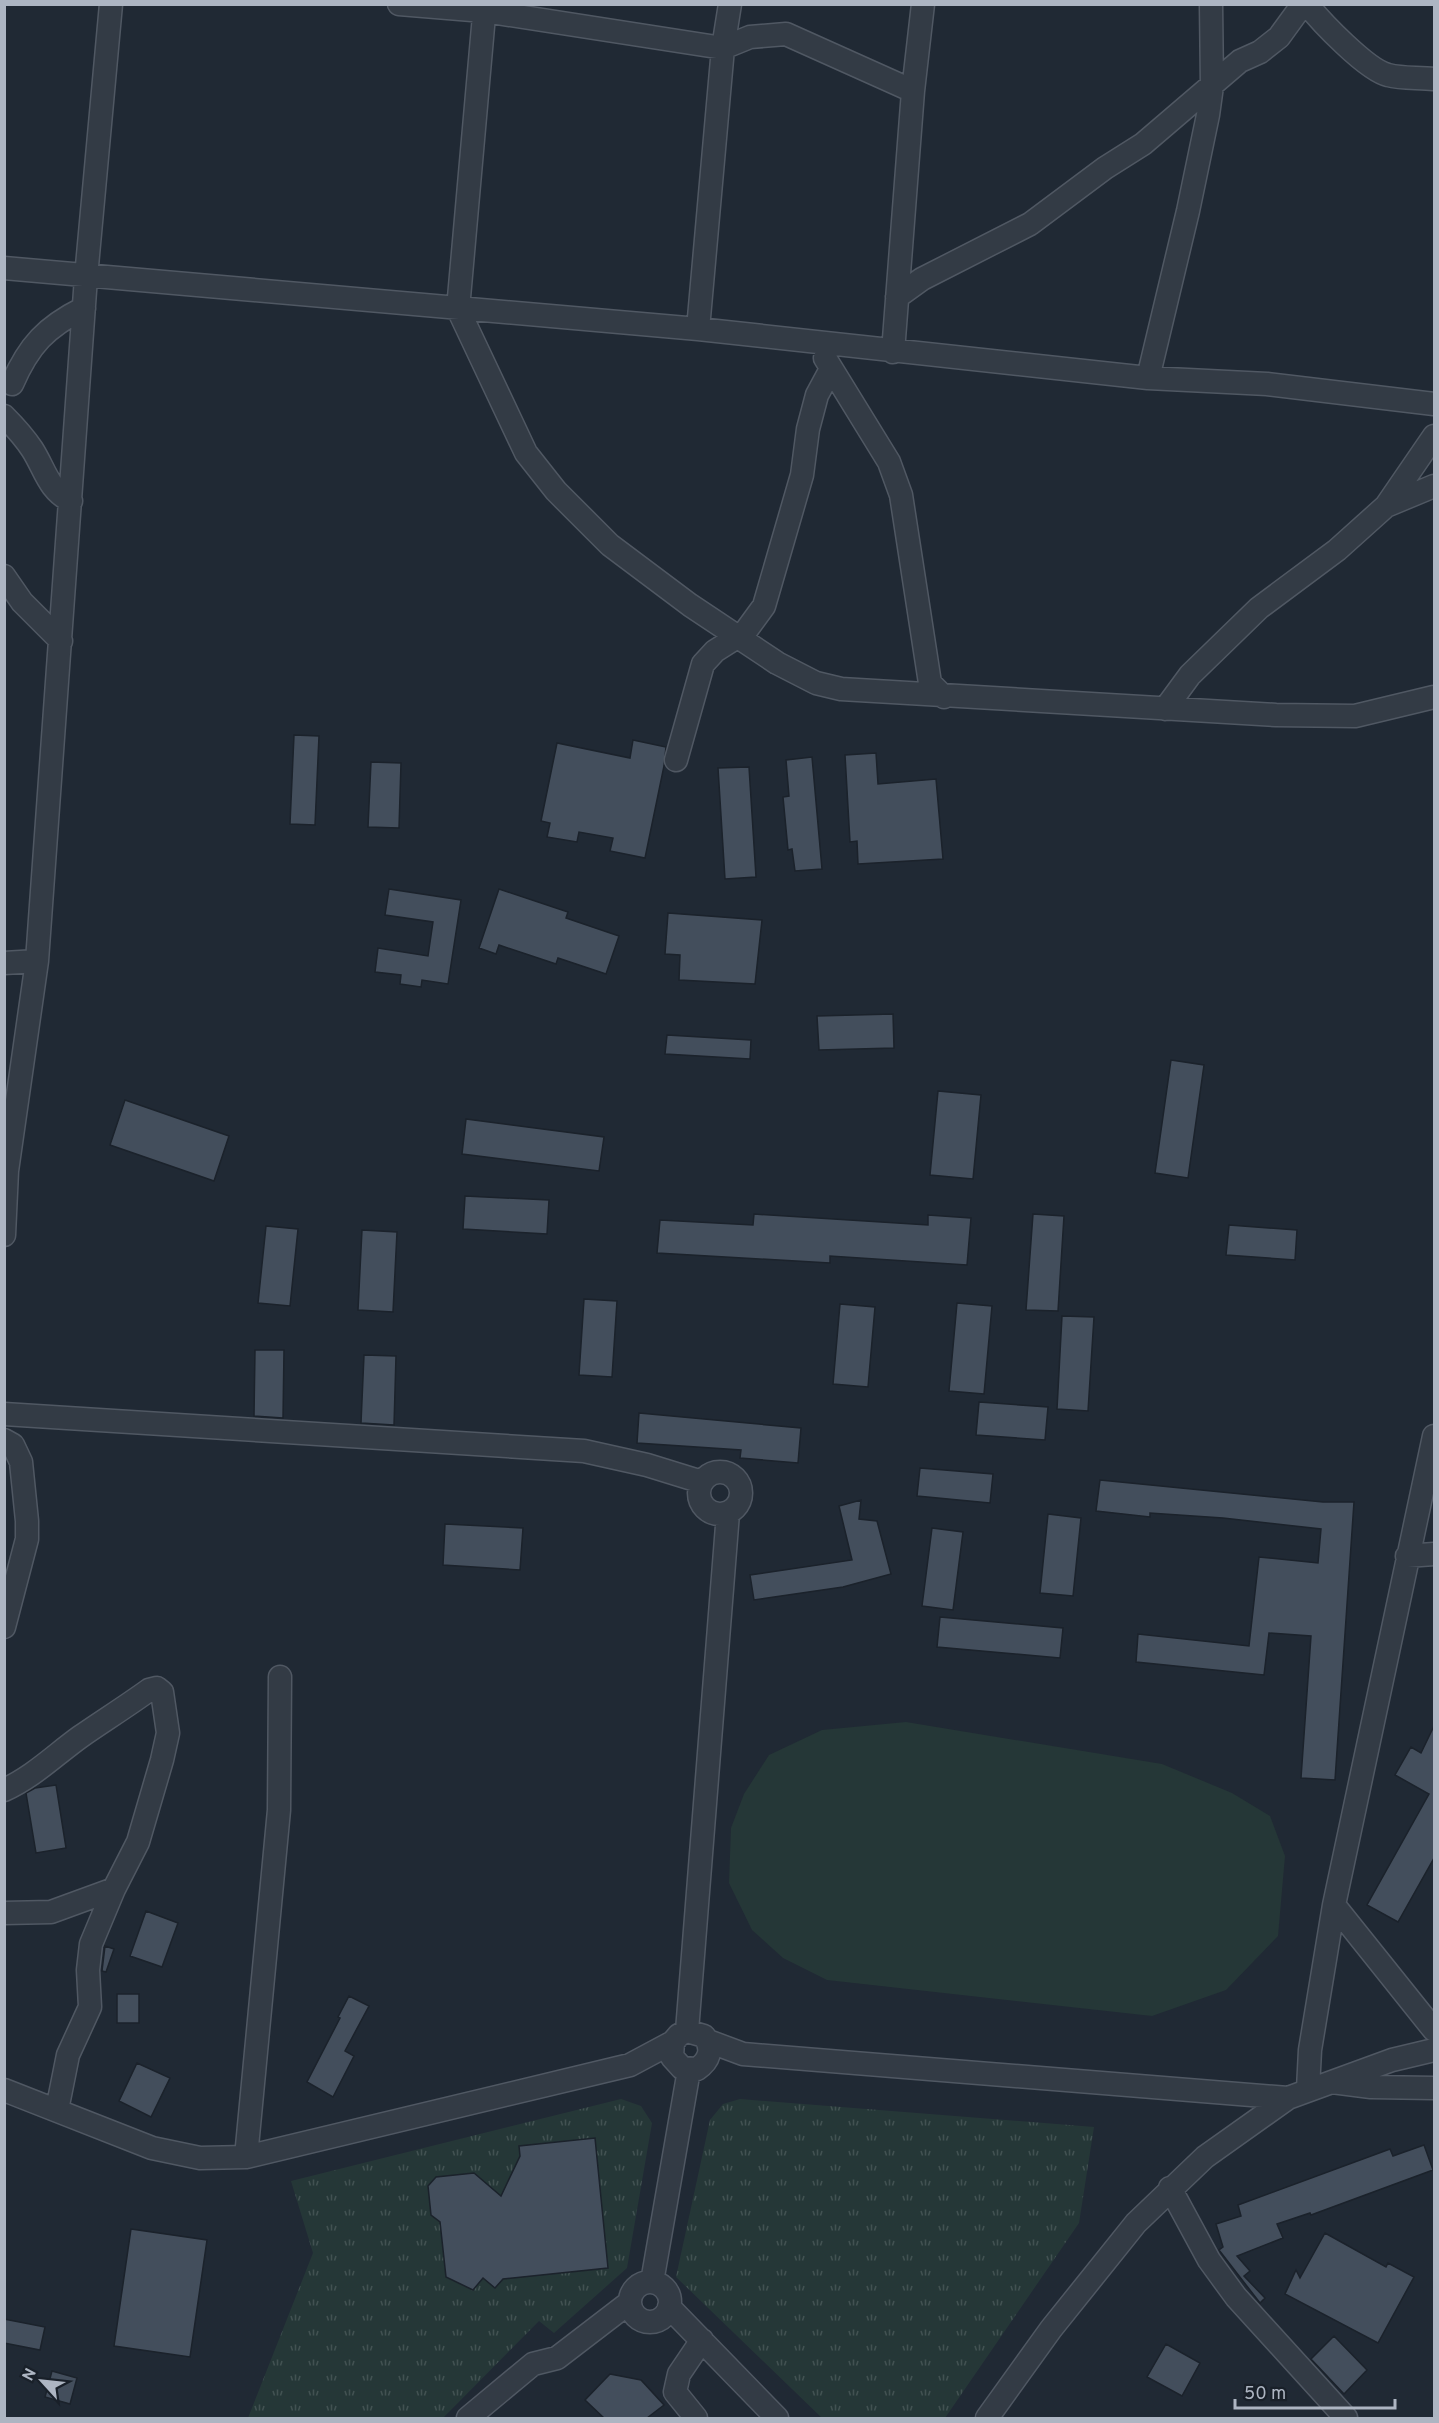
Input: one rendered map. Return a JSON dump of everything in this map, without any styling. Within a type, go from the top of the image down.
[{"type":"street","points":[[4,1235],[6,1171],[37,961],[62,641],[86,277],[111,4]]},
{"type":"street","points":[[399,4],[484,8],[723,48],[750,37],[786,34],[913,91]]},
{"type":"street","points":[[698,329],[723,48],[730,4]]},
{"type":"street","points":[[893,352],[913,91],[923,4]]},
{"type":"street","points":[[1148,378],[1188,211],[1212,86],[1211,4]]},
{"type":"street","points":[[897,297],[921,279],[1030,224],[1105,168],[1143,144],[1240,62],[1260,52],[1279,37],[1305,4],[1361,58],[1384,75],[1434,79]]},
{"type":"street","points":[[484,8],[458,309],[526,453],[556,491],[610,545],[690,605],[777,663],[816,683],[841,690],[1276,715],[1355,716],[1434,697]]},
{"type":"street","points":[[4,268],[698,329],[1148,378],[1268,384],[1434,404]]},
{"type":"street","points":[[71,501],[58,495],[48,481],[33,450],[10,422],[8,373],[19,366],[41,334],[84,308]]},
{"type":"street","points":[[816,343],[889,462],[901,495],[928,675],[930,683],[944,697]]},
{"type":"street","points":[[676,760],[703,664],[736,636],[745,632],[764,606],[802,475],[808,429],[817,395],[831,369]]},
{"type":"street","points":[[1165,709],[1190,675],[1259,608],[1337,550],[1386,506],[1434,436]]},
{"type":"street","points":[[1386,506],[1434,486]]},
{"type":"street","points":[[4,576],[22,603],[62,641]]},
{"type":"street","points":[[4,963],[37,961]]},
{"type":"street","points":[[4,1414],[584,1451],[647,1465],[702,1482]]},
{"type":"street","points":[[1308,2089],[1310,2050],[1334,1905],[1407,1556],[1426,1510],[1434,1436]]},
{"type":"street","points":[[4,1440],[13,1445],[21,1462],[27,1539],[4,1627]]},
{"type":"street","points":[[692,2067],[672,2057],[689,2038],[728,1513],[740,1500],[741,1491],[733,1476],[716,1472],[702,1482],[699,1492],[701,1502],[708,1510],[717,1514],[728,1513]]},
{"type":"street","points":[[1407,1556],[1434,1554]]},
{"type":"street","points":[[246,2157],[279,1810],[280,1677]]},
{"type":"street","points":[[4,1790],[36,1772],[149,1689],[162,1692],[168,1733],[162,1760],[138,1842],[114,1889],[92,1944],[88,1970],[90,2007],[68,2055],[57,2110]]},
{"type":"street","points":[[4,1913],[51,1912],[114,1889]]},
{"type":"street","points":[[1334,1905],[1434,2030]]},
{"type":"street","points":[[652,2282],[692,2067],[708,2057],[689,2038]]},
{"type":"street","points":[[4,2090],[152,2148],[200,2158],[246,2157],[630,2065],[689,2038],[743,2054],[1308,2089],[1434,2088]]},
{"type":"street","points":[[987,2418],[1093,2276],[1136,2223],[1205,2157],[1308,2089],[1392,2060],[1434,2050]]},
{"type":"street","points":[[630,2065],[692,2067],[743,2054]]},
{"type":"street","points":[[1170,2188],[1209,2260],[1236,2297],[1347,2418]]},
{"type":"street","points":[[468,2418],[533,2364],[556,2358],[630,2302],[636,2287],[652,2282],[667,2290],[669,2307],[665,2316],[657,2321],[647,2322],[638,2318],[632,2311],[630,2302]]},
{"type":"street","points":[[669,2307],[777,2418]]},
{"type":"street","points":[[696,2418],[675,2392],[679,2374],[702,2340]]},
{"type":"green space","points":[[906,1722],[1162,1764],[1232,1793],[1270,1816],[1285,1856],[1278,1936],[1226,1990],[1152,2016],[827,1980],[783,1958],[752,1930],[729,1883],[731,1828],[744,1794],[769,1755],[822,1730]]},
{"type":"green space","points":[[621,2099],[641,2106],[652,2123],[627,2268],[554,2333],[539,2321],[443,2418],[248,2418],[313,2253],[291,2181]]},
{"type":"green space","points":[[740,2099],[1094,2127],[1079,2223],[945,2418],[822,2418],[676,2277],[710,2120],[723,2104]]},
{"type":"building","points":[[294,735],[319,736],[315,825],[290,824]]},
{"type":"building","points":[[633,740],[666,747],[645,858],[610,851],[613,838],[579,832],[577,842],[547,837],[550,823],[541,821],[557,743],[630,758]]},
{"type":"building","points":[[876,753],[878,784],[936,779],[943,859],[858,864],[857,841],[850,842],[845,755]]},
{"type":"building","points":[[812,757],[822,869],[795,871],[792,849],[788,850],[783,797],[789,796],[786,760]]},
{"type":"building","points":[[371,762],[401,763],[399,828],[368,827]]},
{"type":"building","points":[[749,767],[756,877],[725,879],[718,768]]},
{"type":"building","points":[[389,889],[461,900],[448,984],[422,980],[421,987],[400,984],[401,975],[375,972],[378,948],[428,956],[433,922],[385,915]]},
{"type":"building","points":[[499,889],[568,912],[566,918],[619,936],[606,974],[558,958],[556,964],[499,945],[496,954],[479,948]]},
{"type":"building","points":[[668,913],[762,920],[755,984],[679,980],[680,955],[665,954]]},
{"type":"building","points":[[893,1014],[894,1048],[819,1050],[817,1016]]},
{"type":"building","points":[[667,1035],[751,1040],[750,1059],[665,1054]]},
{"type":"building","points":[[1171,1060],[1204,1065],[1188,1178],[1155,1173]]},
{"type":"building","points":[[938,1091],[981,1095],[973,1179],[930,1175]]},
{"type":"building","points":[[125,1100],[229,1136],[214,1181],[110,1145]]},
{"type":"building","points":[[466,1119],[604,1137],[599,1171],[462,1154]]},
{"type":"building","points":[[465,1196],[549,1200],[547,1234],[463,1229]]},
{"type":"building","points":[[754,1214],[928,1225],[928,1215],[971,1218],[967,1265],[830,1256],[830,1263],[657,1253],[660,1220],[753,1225]]},
{"type":"building","points":[[1033,1214],[1064,1216],[1058,1311],[1026,1310]]},
{"type":"building","points":[[1229,1225],[1297,1230],[1295,1260],[1226,1255]]},
{"type":"building","points":[[266,1226],[298,1229],[290,1306],[258,1303]]},
{"type":"building","points":[[362,1230],[397,1232],[393,1312],[358,1310]]},
{"type":"building","points":[[584,1299],[617,1301],[612,1377],[579,1375]]},
{"type":"building","points":[[957,1303],[992,1306],[984,1394],[949,1391]]},
{"type":"building","points":[[840,1304],[875,1307],[868,1387],[833,1384]]},
{"type":"building","points":[[1062,1316],[1094,1317],[1088,1411],[1057,1409]]},
{"type":"building","points":[[255,1350],[284,1350],[283,1418],[254,1416]]},
{"type":"building","points":[[364,1355],[396,1356],[394,1425],[361,1423]]},
{"type":"building","points":[[979,1402],[1048,1407],[1045,1440],[976,1435]]},
{"type":"building","points":[[639,1413],[801,1428],[798,1463],[740,1458],[741,1450],[637,1443]]},
{"type":"building","points":[[920,1468],[993,1474],[990,1503],[917,1496]]},
{"type":"building","points":[[1100,1480],[1323,1502],[1354,1502],[1335,1780],[1301,1778],[1311,1636],[1269,1633],[1264,1675],[1136,1662],[1138,1634],[1249,1646],[1259,1557],[1318,1563],[1321,1529],[1223,1518],[1150,1513],[1150,1517],[1096,1511]]},
{"type":"building","points":[[861,1500],[859,1519],[877,1521],[891,1574],[843,1587],[754,1600],[750,1575],[852,1560],[839,1506]]},
{"type":"building","points":[[1048,1514],[1081,1518],[1073,1596],[1040,1593]]},
{"type":"building","points":[[445,1524],[523,1528],[520,1570],[443,1565]]},
{"type":"building","points":[[932,1528],[963,1532],[953,1610],[922,1606]]},
{"type":"building","points":[[940,1617],[1063,1628],[1060,1658],[937,1647]]},
{"type":"building","points":[[1434,1726],[1434,1858],[1398,1922],[1367,1905],[1429,1794],[1395,1775],[1411,1747],[1421,1753]]},
{"type":"building","points":[[56,1785],[66,1848],[36,1853],[26,1793],[35,1788]]},
{"type":"building","points":[[146,1911],[178,1923],[162,1967],[130,1956]]},
{"type":"building","points":[[105,1946],[114,1949],[106,1972],[102,1971]]},
{"type":"building","points":[[117,1994],[139,1994],[139,2023],[117,2023]]},
{"type":"building","points":[[349,1996],[369,2006],[345,2051],[354,2056],[333,2097],[307,2082]]},
{"type":"building","points":[[137,2063],[170,2078],[151,2117],[119,2101]]},
{"type":"building","points":[[595,2138],[608,2268],[503,2279],[495,2288],[483,2278],[473,2290],[446,2277],[440,2222],[431,2215],[428,2186],[436,2177],[474,2173],[501,2196],[520,2156],[519,2146]]},
{"type":"building","points":[[1424,2145],[1433,2170],[1311,2215],[1310,2213],[1277,2224],[1283,2238],[1237,2256],[1250,2271],[1244,2276],[1265,2298],[1260,2303],[1219,2250],[1223,2247],[1216,2224],[1241,2216],[1238,2205],[1390,2149],[1393,2156]]},
{"type":"building","points":[[131,2229],[207,2240],[190,2357],[114,2346]]},
{"type":"building","points":[[1325,2233],[1386,2267],[1388,2263],[1414,2277],[1378,2343],[1285,2294],[1296,2270],[1300,2278]]},
{"type":"building","points":[[4,2319],[45,2327],[40,2350],[4,2343]]},
{"type":"building","points":[[1334,2336],[1367,2370],[1344,2394],[1311,2359]]},
{"type":"building","points":[[1166,2344],[1200,2363],[1182,2396],[1147,2377]]},
{"type":"building","points":[[52,2371],[77,2378],[70,2404],[45,2397]]},
{"type":"building","points":[[610,2374],[641,2380],[664,2405],[647,2418],[604,2418],[585,2400]]}]
